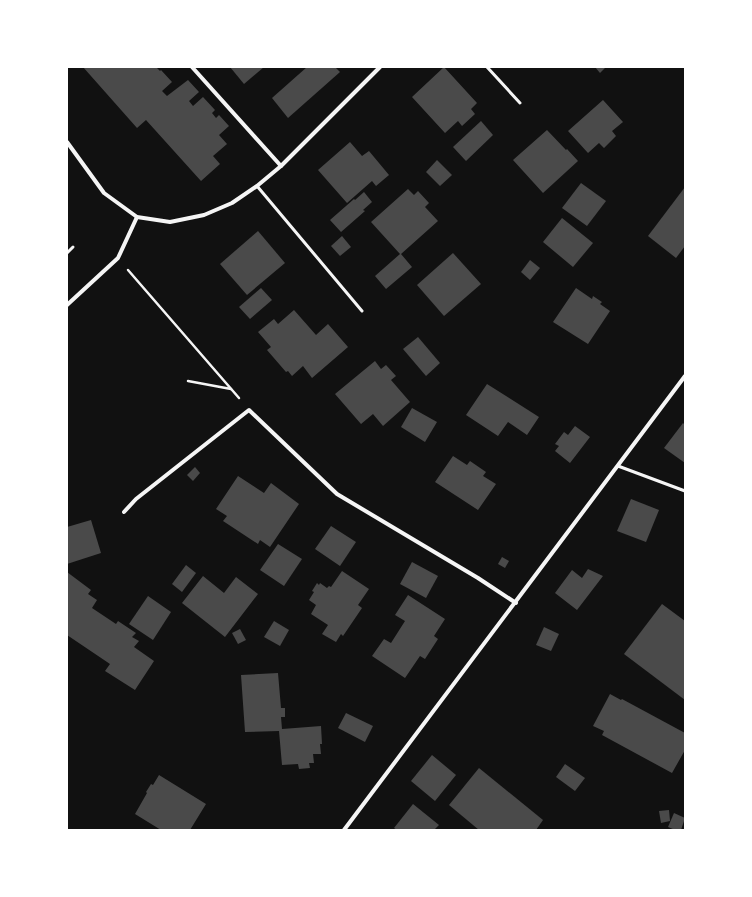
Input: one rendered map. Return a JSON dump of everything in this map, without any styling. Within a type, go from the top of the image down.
[{"type":"street","points":[[192,67],[280,166]]},
{"type":"street","points":[[67,142],[104,192],[137,216],[170,222],[204,215],[232,203],[257,186],[280,166],[380,67]]},
{"type":"street","points":[[67,305],[118,258],[137,216]]},
{"type":"street","points":[[344,830],[685,376]]},
{"type":"street","points":[[124,512],[136,499],[249,410],[337,494],[478,578],[516,603]]},
{"type":"lane","points":[[487,67],[520,103]]},
{"type":"lane","points":[[257,186],[362,311]]},
{"type":"lane","points":[[67,252],[73,247]]},
{"type":"lane","points":[[618,466],[685,492]]},
{"type":"path","points":[[118,258],[249,410]]},
{"type":"path","points":[[188,380],[231,389]]},
{"type":"building","points":[[83,67],[156,67],[160,71],[161,70],[172,82],[162,91],[167,96],[188,80],[199,92],[189,101],[193,106],[203,97],[215,110],[212,113],[216,118],[219,115],[229,126],[219,135],[227,144],[213,156],[220,164],[201,181],[146,120],[137,128]]},
{"type":"building","points":[[230,67],[264,67],[244,84]]},
{"type":"building","points":[[307,67],[335,67],[340,72],[288,118],[272,98]]},
{"type":"building","points":[[444,67],[477,103],[471,109],[475,114],[462,126],[458,121],[445,133],[412,97]]},
{"type":"building","points":[[595,67],[606,67],[600,73]]},
{"type":"building","points":[[603,100],[623,122],[612,131],[616,136],[604,148],[599,143],[588,153],[568,131]]},
{"type":"building","points":[[481,121],[493,135],[466,161],[453,147]]},
{"type":"building","points":[[547,130],[578,161],[543,193],[513,160]]},
{"type":"building","points":[[350,142],[362,156],[369,151],[389,175],[376,186],[372,181],[347,203],[318,170]]},
{"type":"building","points":[[437,160],[452,175],[440,186],[426,172]]},
{"type":"building","points":[[581,183],[606,201],[587,226],[562,208]]},
{"type":"building","points":[[685,187],[685,246],[676,258],[648,236]]},
{"type":"building","points":[[408,189],[414,195],[418,191],[429,203],[425,207],[438,221],[401,254],[412,267],[386,289],[375,276],[400,254],[371,222]]},
{"type":"building","points":[[364,192],[372,202],[363,210],[365,211],[341,232],[330,220]]},
{"type":"building","points":[[562,218],[593,243],[573,267],[543,242]]},
{"type":"building","points":[[258,231],[285,263],[247,295],[220,264]]},
{"type":"building","points":[[342,236],[351,247],[340,256],[331,246]]},
{"type":"building","points":[[453,253],[481,284],[444,316],[417,285]]},
{"type":"building","points":[[530,260],[540,268],[530,280],[521,272]]},
{"type":"building","points":[[261,288],[272,300],[250,319],[239,307]]},
{"type":"building","points":[[576,288],[592,299],[593,296],[602,302],[600,304],[610,311],[588,344],[553,322]]},
{"type":"building","points":[[294,310],[316,335],[328,324],[348,347],[312,378],[303,366],[292,376],[288,371],[286,372],[267,350],[271,347],[258,332],[274,319],[278,324]]},
{"type":"building","points":[[418,337],[440,363],[426,376],[403,349]]},
{"type":"building","points":[[375,361],[381,369],[386,365],[396,376],[391,380],[410,402],[383,426],[373,414],[361,424],[335,394]]},
{"type":"building","points":[[487,384],[539,417],[527,435],[508,422],[498,436],[466,415]]},
{"type":"building","points":[[412,408],[437,422],[425,442],[401,427]]},
{"type":"building","points":[[683,423],[685,425],[685,463],[664,448]]},
{"type":"building","points":[[575,426],[590,437],[570,463],[555,451],[559,446],[555,444],[564,432],[568,435]]},
{"type":"building","points":[[453,456],[467,465],[470,461],[486,472],[483,476],[496,484],[478,510],[435,482]]},
{"type":"building","points":[[195,467],[200,473],[193,481],[187,475]]},
{"type":"building","points":[[238,476],[264,493],[271,483],[299,504],[270,547],[260,540],[258,544],[223,521],[227,516],[216,509]]},
{"type":"building","points":[[631,499],[659,510],[646,542],[617,531]]},
{"type":"building","points":[[91,520],[101,553],[67,564],[67,527]]},
{"type":"building","points":[[331,526],[356,542],[340,566],[315,549]]},
{"type":"building","points":[[278,544],[302,559],[284,586],[260,570]]},
{"type":"building","points":[[502,557],[509,561],[505,568],[498,564]]},
{"type":"building","points":[[412,562],[438,576],[426,598],[400,584]]},
{"type":"building","points":[[186,565],[196,573],[182,592],[172,584]]},
{"type":"building","points":[[588,569],[603,576],[577,610],[555,593],[572,570],[582,578]]},
{"type":"building","points":[[342,571],[369,589],[358,605],[362,608],[343,636],[341,634],[336,642],[322,634],[328,625],[311,614],[316,605],[309,600],[317,583],[319,585],[320,583],[327,588],[329,586],[331,587]]},
{"type":"building","points":[[67,572],[91,590],[88,594],[97,600],[92,608],[116,624],[118,621],[136,633],[132,637],[139,641],[134,647],[154,661],[135,690],[105,671],[110,664],[67,635]]},
{"type":"building","points":[[203,576],[224,593],[236,577],[258,594],[225,637],[182,603]]},
{"type":"building","points":[[408,595],[445,619],[434,636],[438,639],[425,659],[420,656],[405,678],[372,656],[384,639],[391,643],[405,621],[395,615]]},
{"type":"building","points":[[148,596],[171,612],[153,640],[129,624]]},
{"type":"building","points":[[662,604],[685,621],[685,700],[624,654]]},
{"type":"building","points":[[274,621],[289,630],[280,646],[264,637]]},
{"type":"building","points":[[544,627],[559,634],[551,651],[536,645]]},
{"type":"building","points":[[240,629],[246,640],[238,644],[232,633]]},
{"type":"building","points":[[278,673],[281,708],[285,708],[285,717],[281,717],[282,729],[321,726],[321,754],[313,754],[314,763],[309,763],[310,768],[299,769],[298,764],[282,765],[279,731],[245,732],[241,675]]},
{"type":"building","points":[[610,694],[685,733],[685,750],[672,773],[602,735],[604,731],[593,726]]},
{"type":"building","points":[[346,713],[373,726],[365,742],[338,728]]},
{"type":"building","points":[[432,755],[456,775],[435,801],[411,781]]},
{"type":"building","points":[[565,764],[585,778],[575,791],[556,777]]},
{"type":"building","points":[[479,768],[543,820],[536,830],[479,830],[449,805]]},
{"type":"building","points":[[159,775],[206,804],[190,830],[161,830],[135,814],[147,793],[146,792],[151,784],[153,785]]},
{"type":"building","points":[[413,804],[439,825],[434,830],[397,830],[394,828]]},
{"type":"building","points":[[669,810],[670,821],[661,823],[659,811]]},
{"type":"building","points":[[674,813],[685,818],[681,830],[675,830],[668,827]]}]
